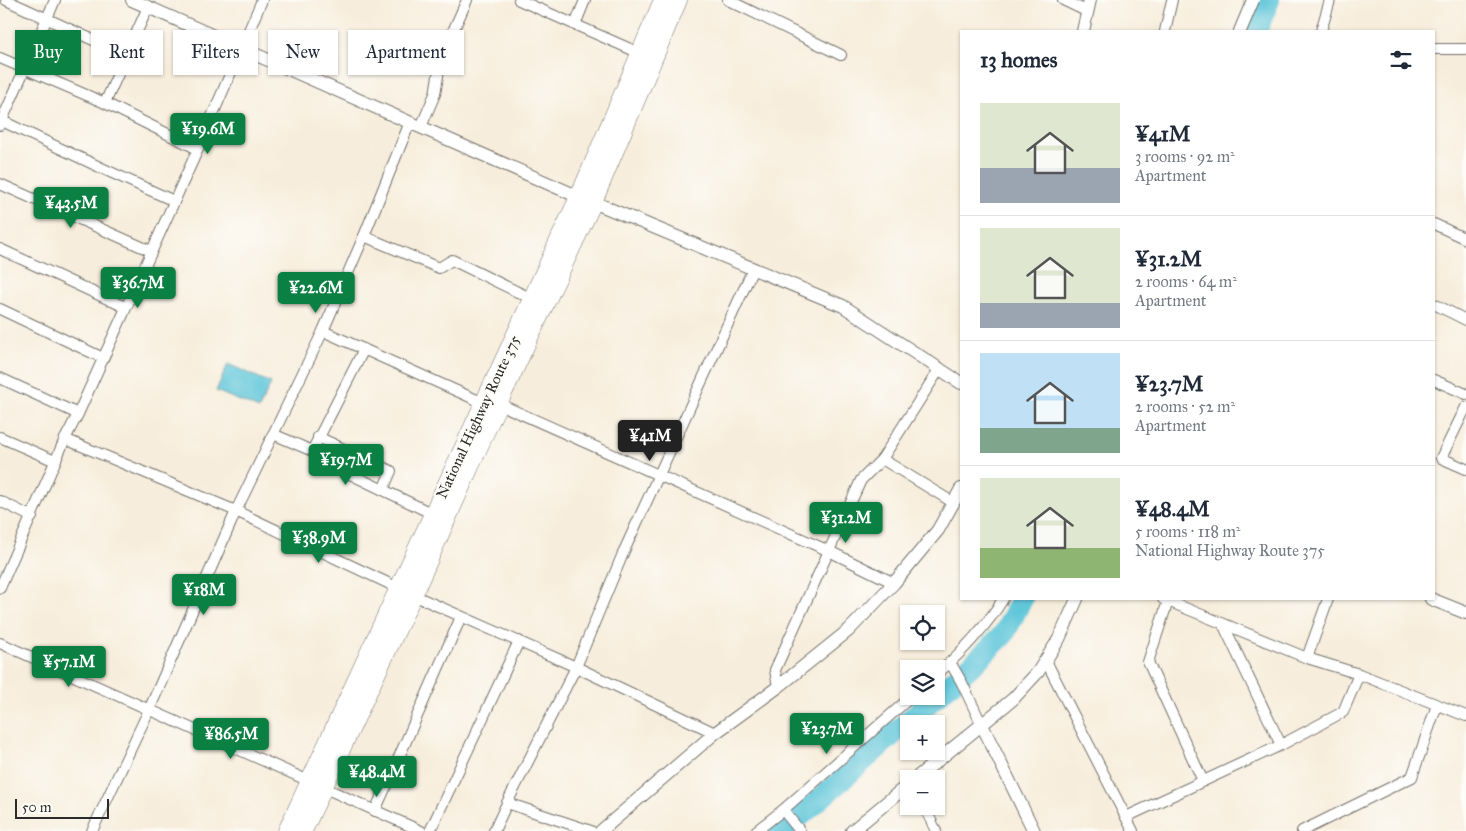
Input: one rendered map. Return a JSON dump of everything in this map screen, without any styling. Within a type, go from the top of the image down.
[{"type":"highway","name":"National Highway Route 375","points":[[647,56],[663,0]]},
{"type":"highway","name":"National Highway Route 375","points":[[287,831],[316,785],[493,405],[586,199],[647,56],[678,0]]},
{"type":"highway","name":"National Highway Route 375","points":[[406,592],[433,514],[493,405],[532,299],[586,199]]},
{"type":"highway","name":"National Highway Route 375","points":[[303,831],[316,785]]},
{"type":"street","points":[[6,0],[91,39]]},
{"type":"street","points":[[42,30],[55,0]]},
{"type":"street","points":[[132,0],[200,30]]},
{"type":"street","points":[[248,30],[262,0]]},
{"type":"street","points":[[92,831],[149,710],[236,511],[323,331],[415,125],[435,94],[441,58],[467,0]]},
{"type":"street","points":[[519,0],[647,56]]},
{"type":"street","points":[[575,24],[585,0]]},
{"type":"street","points":[[728,0],[841,55]]},
{"type":"street","points":[[1062,0],[1089,6],[1083,30]]},
{"type":"street","points":[[1164,30],[1172,0]]},
{"type":"street","points":[[1240,30],[1253,0]]},
{"type":"street","points":[[1321,30],[1330,0]]},
{"type":"street","points":[[137,30],[148,7]]},
{"type":"street","points":[[1435,49],[1466,49]]},
{"type":"street","points":[[258,56],[586,199],[843,306],[960,382]]},
{"type":"street","points":[[0,58],[15,64]]},
{"type":"street","points":[[22,75],[1,122],[174,200]]},
{"type":"street","points":[[41,75],[198,149]]},
{"type":"street","points":[[105,104],[117,75]]},
{"type":"street","points":[[0,588],[4,571],[32,517],[55,461],[198,149],[229,75]]},
{"type":"street","points":[[0,184],[151,250]]},
{"type":"street","points":[[1435,224],[1466,239]]},
{"type":"street","points":[[364,236],[439,268],[452,260],[532,299]]},
{"type":"street","points":[[0,249],[125,307]]},
{"type":"street","points":[[494,831],[576,666],[624,551],[753,269]]},
{"type":"street","points":[[1435,304],[1466,319]]},
{"type":"street","points":[[0,309],[103,358]]},
{"type":"street","points":[[323,331],[658,475],[829,551],[894,583]]},
{"type":"street","points":[[312,451],[364,349]]},
{"type":"street","points":[[778,687],[775,670],[861,480],[882,459],[940,368]]},
{"type":"street","points":[[0,378],[78,414]]},
{"type":"street","points":[[1435,380],[1466,394]]},
{"type":"street","points":[[1466,406],[1437,461],[1466,469]]},
{"type":"street","points":[[273,434],[347,466],[348,473],[433,514]]},
{"type":"street","points":[[0,437],[55,461]]},
{"type":"street","points":[[318,437],[391,471],[383,490]]},
{"type":"street","points":[[65,439],[236,511],[406,592],[576,666],[715,733]]},
{"type":"street","points":[[882,459],[954,502]]},
{"type":"street","points":[[600,831],[715,733],[778,687],[849,630],[894,583],[938,530],[960,491]]},
{"type":"street","points":[[0,502],[32,517]]},
{"type":"street","points":[[945,671],[953,667],[991,618],[1002,600]]},
{"type":"street","points":[[926,770],[981,723],[1013,699],[1038,672],[1059,639],[1077,600]]},
{"type":"street","points":[[1203,781],[1148,662],[1165,600],[1307,658],[1359,674],[1466,716]]},
{"type":"street","points":[[1307,658],[1328,600]]},
{"type":"street","points":[[1434,600],[1466,613]]},
{"type":"street","points":[[375,811],[462,616]]},
{"type":"street","points":[[1223,624],[1281,745]]},
{"type":"street","points":[[430,831],[519,641]]},
{"type":"street","points":[[0,643],[421,831]]},
{"type":"street","points":[[1046,661],[1133,831]]},
{"type":"street","points":[[953,667],[1034,831]]},
{"type":"street","points":[[1126,818],[1281,745],[1343,712],[1359,674]]},
{"type":"street","points":[[756,831],[787,814],[902,705]]},
{"type":"street","points":[[1302,831],[1412,777],[1437,705]]},
{"type":"street","points":[[852,831],[900,791]]},
{"type":"street","points":[[507,803],[591,831]]},
{"type":"street","points":[[787,814],[799,830]]},
{"type":"street","points":[[928,815],[936,831]]},
{"type":"water","points":[[228,364],[271,383],[259,409],[216,391]]},
{"type":"waterway","points":[[1256,30],[1269,0]]},
{"type":"waterway","points":[[780,831],[805,812],[973,664],[1004,634],[1021,600]]}]
